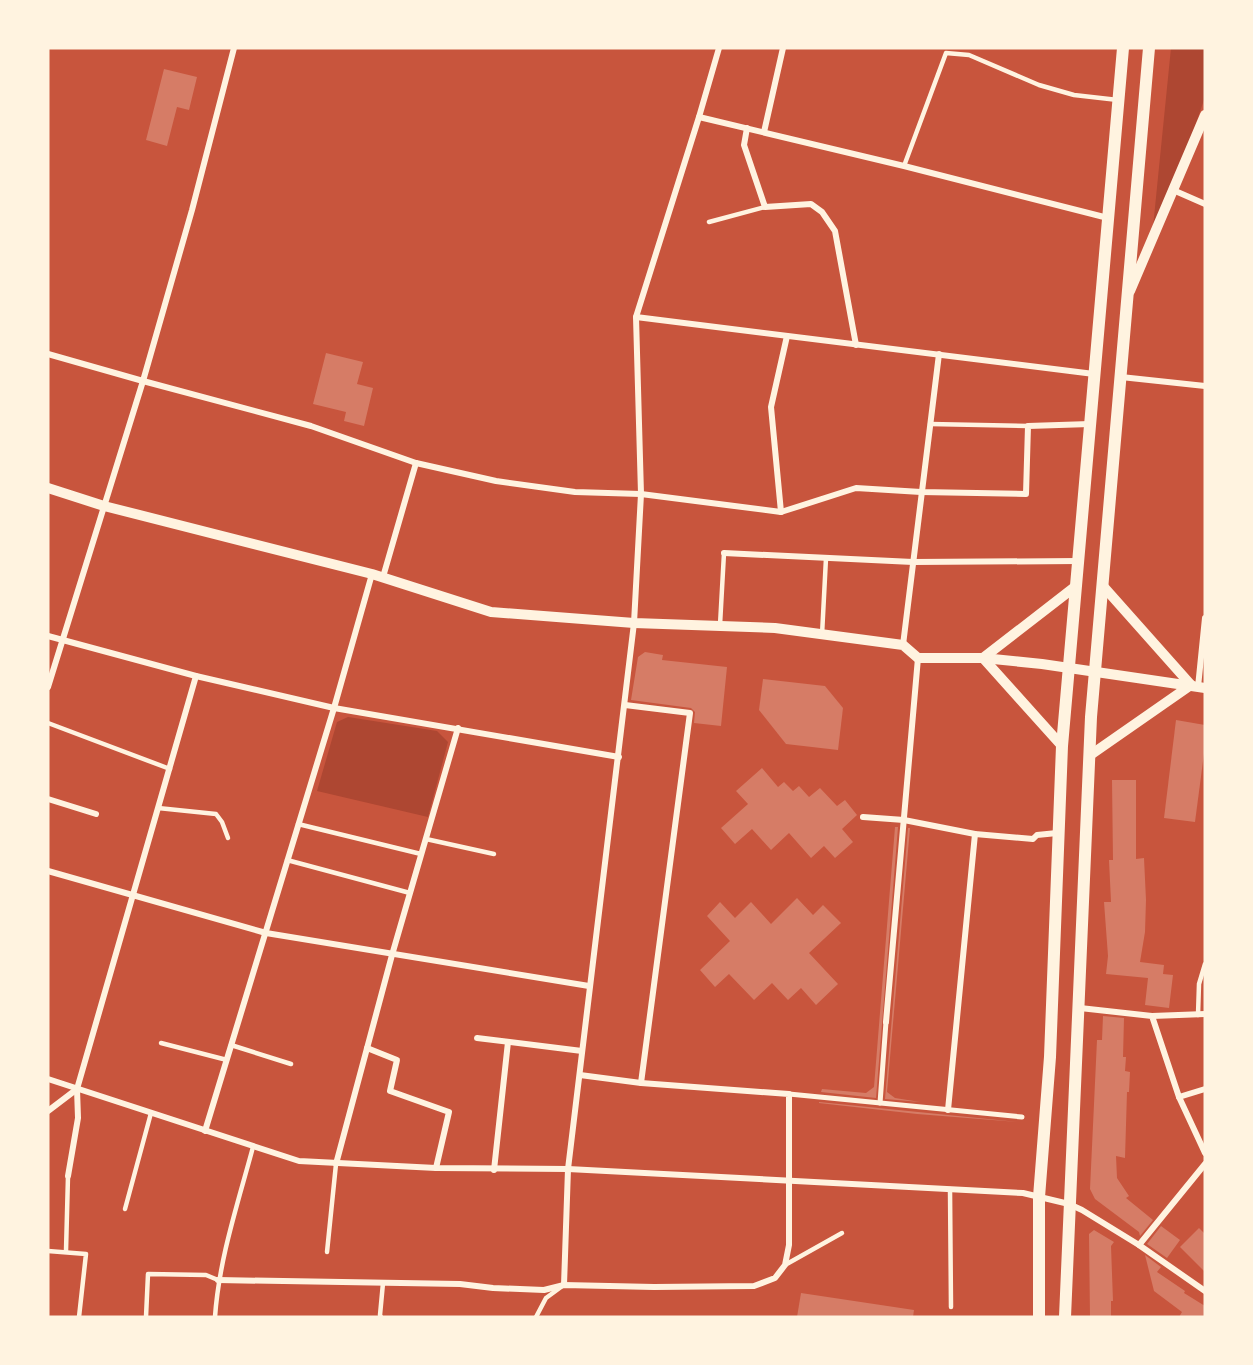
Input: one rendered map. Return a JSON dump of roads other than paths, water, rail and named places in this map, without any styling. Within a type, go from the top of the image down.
[{"type":"main road","points":[[1039,1317],[1039,1197],[1050,1057],[1062,746],[1123,48]]},
{"type":"main road","points":[[1065,1317],[1089,756],[1149,48]]},
{"type":"street","points":[[48,687],[143,381],[192,210],[234,48]]},
{"type":"street","points":[[564,1285],[568,1169],[634,623],[641,494],[636,317],[719,48]]},
{"type":"street","points":[[764,132],[783,48]]},
{"type":"street","points":[[1128,297],[1205,115]]},
{"type":"street","points":[[699,117],[1108,218]]},
{"type":"street","points":[[747,128],[744,145],[765,207],[812,204],[822,212],[835,231],[856,345]]},
{"type":"street","points":[[1173,190],[1205,204]]},
{"type":"street","points":[[636,317],[1094,374]]},
{"type":"street","points":[[781,512],[771,407],[787,336]]},
{"type":"street","points":[[48,354],[311,426],[416,463],[496,481],[575,492],[641,494],[781,512],[856,488],[1026,494],[1028,426],[1090,424]]},
{"type":"street","points":[[903,645],[939,354]]},
{"type":"street","points":[[1121,377],[1205,386]]},
{"type":"street","points":[[383,577],[416,463]]},
{"type":"street","points":[[48,488],[104,506],[383,577],[491,612],[634,623],[775,628],[903,645],[918,658],[983,658],[1198,687]]},
{"type":"street","points":[[724,553],[913,562],[1078,561]]},
{"type":"street","points":[[205,1131],[372,574]]},
{"type":"street","points":[[983,658],[1076,585]]},
{"type":"street","points":[[1103,586],[1198,687]]},
{"type":"street","points":[[1198,687],[1205,618]]},
{"type":"street","points":[[48,636],[196,676],[333,708],[619,757]]},
{"type":"street","points":[[880,1102],[918,658]]},
{"type":"street","points":[[983,658],[1062,746]]},
{"type":"street","points":[[68,1176],[78,1118],[77,1089],[196,676]]},
{"type":"street","points":[[1089,756],[1198,687]]},
{"type":"street","points":[[625,705],[690,713],[640,1083]]},
{"type":"street","points":[[336,1164],[392,955],[458,728]]},
{"type":"street","points":[[48,799],[96,814]]},
{"type":"street","points":[[863,817],[904,820],[975,834],[1033,839],[1037,835],[1058,833]]},
{"type":"street","points":[[948,1110],[975,834]]},
{"type":"street","points":[[48,871],[266,933],[589,986]]},
{"type":"street","points":[[1080,1008],[1152,1016],[1201,1015]]},
{"type":"street","points":[[1152,1016],[1179,1097],[1205,1153]]},
{"type":"street","points":[[477,1038],[582,1051]]},
{"type":"street","points":[[494,1170],[508,1041]]},
{"type":"street","points":[[367,1048],[397,1060],[390,1091],[449,1112],[436,1168]]},
{"type":"street","points":[[580,1075],[640,1083],[880,1102],[1022,1117]]},
{"type":"street","points":[[48,1079],[299,1161],[494,1170],[568,1169],[1023,1193],[1069,1204],[1082,1210],[1139,1245],[1205,1291]]},
{"type":"street","points":[[48,1111],[77,1089]]},
{"type":"street","points":[[1179,1097],[1205,1089]]},
{"type":"street","points":[[218,1280],[460,1284],[544,1290],[564,1285],[754,1286],[775,1278],[785,1265],[789,1245],[789,1094]]},
{"type":"street","points":[[1139,1245],[1205,1164]]},
{"type":"lane","points":[[904,166],[946,53],[969,55],[1039,86],[1118,100]]},
{"type":"lane","points":[[709,222],[765,207]]},
{"type":"lane","points":[[930,424],[1028,426]]},
{"type":"lane","points":[[720,625],[724,553]]},
{"type":"lane","points":[[822,635],[826,558]]},
{"type":"lane","points":[[48,723],[170,769]]},
{"type":"lane","points":[[158,808],[216,814],[228,838]]},
{"type":"lane","points":[[298,824],[421,854]]},
{"type":"lane","points":[[426,839],[494,854]]},
{"type":"lane","points":[[287,861],[410,893]]},
{"type":"lane","points":[[1201,1015],[1199,984],[1205,964]]},
{"type":"lane","points":[[161,1043],[227,1060]]},
{"type":"lane","points":[[231,1045],[291,1064]]},
{"type":"lane","points":[[125,1209],[151,1113]]},
{"type":"lane","points":[[215,1317],[218,1280],[253,1147]]},
{"type":"lane","points":[[327,1252],[336,1164]]},
{"type":"lane","points":[[66,1251],[68,1176]]},
{"type":"lane","points":[[950,1189],[951,1307]]},
{"type":"lane","points":[[785,1265],[842,1233]]},
{"type":"lane","points":[[48,1251],[86,1254],[79,1317]]},
{"type":"lane","points":[[146,1317],[148,1274],[206,1275],[218,1280]]},
{"type":"lane","points":[[381,1317],[383,1283]]},
{"type":"lane","points":[[536,1317],[546,1298],[564,1285]]}]
